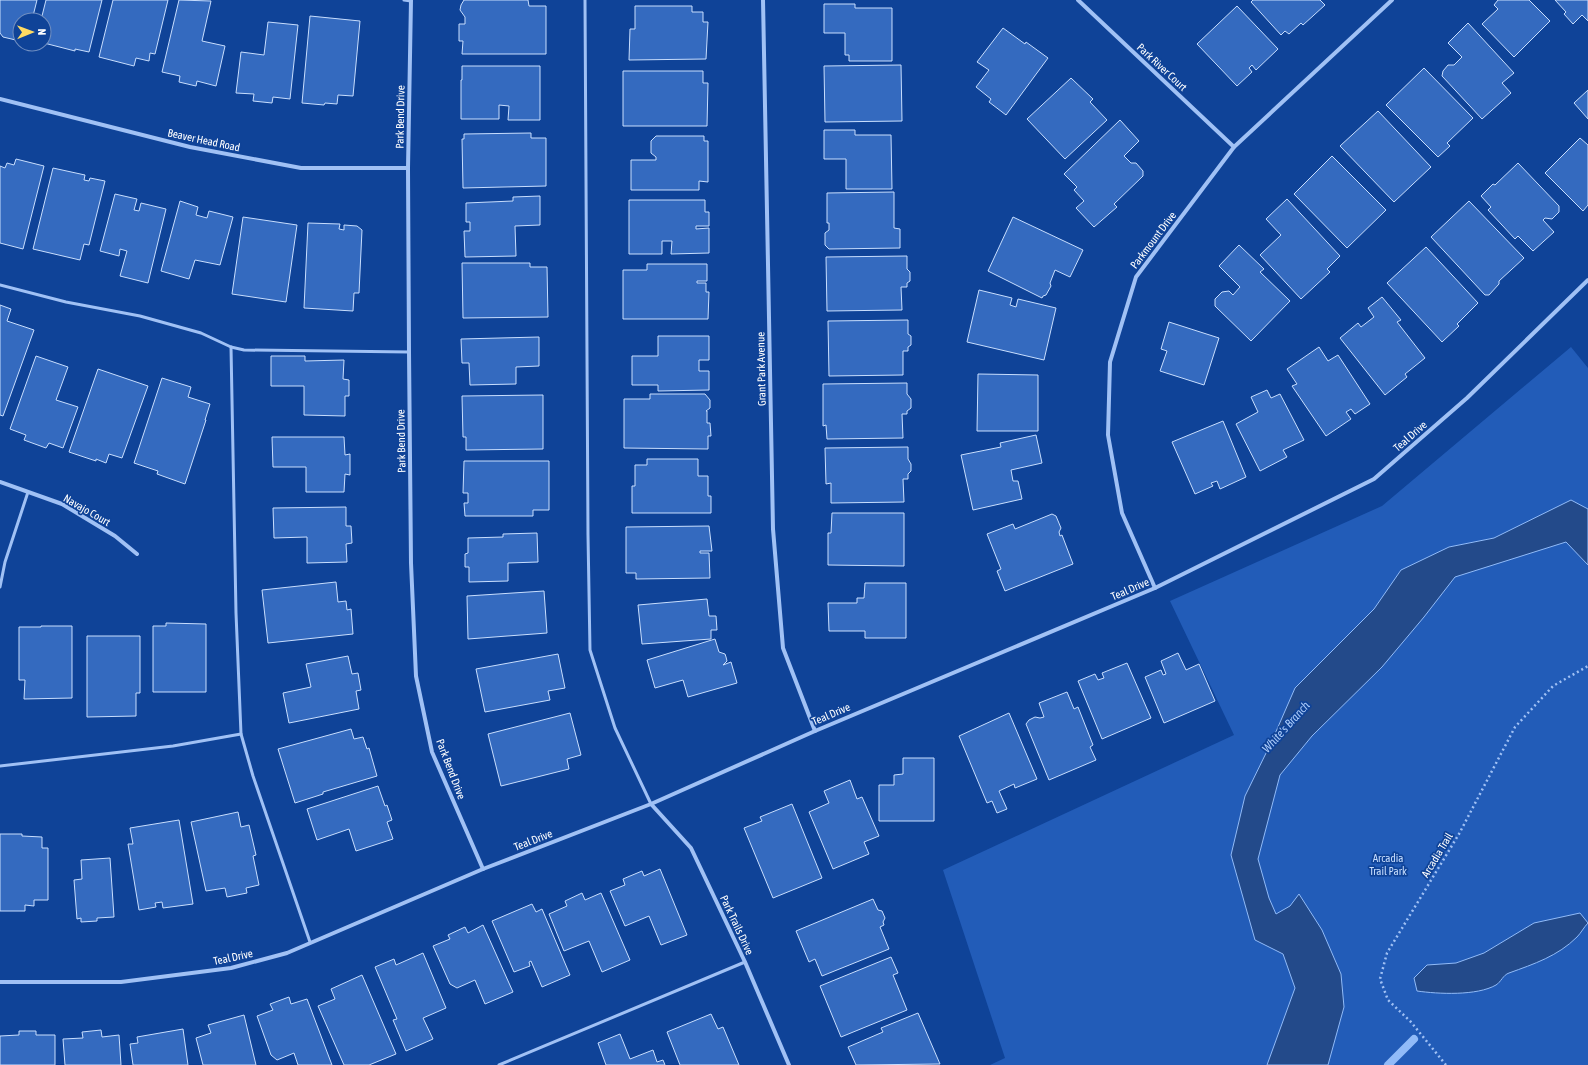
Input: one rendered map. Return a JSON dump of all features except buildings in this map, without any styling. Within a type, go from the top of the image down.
[{"type":"street","name":"Park Bend Drive","points":[[411,0],[408,168],[409,352],[411,563],[416,676],[432,752],[483,869]]},
{"type":"street","name":"Grant Park Avenue","points":[[764,0],[773,529],[783,648],[816,731]]},
{"type":"street","name":"Park River Court","points":[[1078,0],[1234,147]]},
{"type":"street","name":"Parkmount Drive","points":[[1155,588],[1122,513],[1108,435],[1110,362],[1136,277],[1234,147],[1392,0]]},
{"type":"street","name":"Beaver Head Road","points":[[0,99],[190,148],[300,168],[408,168]]},
{"type":"street","name":"Teal Drive","points":[[0,982],[121,982],[231,968],[287,953],[483,869],[652,804],[816,731],[1155,588],[1374,479],[1467,398],[1588,280]]},
{"type":"street","name":"Navajo Court","points":[[0,482],[62,504],[115,536],[137,554]]},
{"type":"street","name":"Park Trails Drive","points":[[652,804],[692,848],[745,962],[789,1065]]},
{"type":"lane","points":[[404,0],[411,0]]},
{"type":"lane","points":[[585,0],[590,650],[615,728],[652,804]]},
{"type":"lane","points":[[0,285],[66,302],[140,316],[201,333],[231,347],[244,350],[409,352]]},
{"type":"lane","points":[[231,347],[236,613],[241,734],[253,776],[310,942]]},
{"type":"lane","points":[[0,587],[4,562],[28,492]]},
{"type":"lane","points":[[0,766],[174,746],[241,734]]},
{"type":"lane","points":[[499,1065],[745,962]]},
{"type":"path","name":"Arcadia Trail","points":[[1446,1065],[1411,1022],[1388,1000],[1380,979],[1387,953],[1459,834],[1515,727],[1552,686],[1588,666]]},
{"type":"green space","name":"Arcadia Trail Park","points":[[1571,347],[1588,368],[1588,1065],[990,1065],[1005,1058],[943,870],[1234,735],[1170,601],[1382,506]]},
{"type":"water","name":"White's Branch","points":[[1571,500],[1588,509],[1588,565],[1566,542],[1455,577],[1382,667],[1312,736],[1280,775],[1258,859],[1269,898],[1276,914],[1290,906],[1299,894],[1322,930],[1341,974],[1344,1007],[1328,1065],[1267,1065],[1295,988],[1283,954],[1255,940],[1231,855],[1245,796],[1271,743],[1295,688],[1374,609],[1401,570],[1449,547],[1494,538]]},
{"type":"water","points":[[1580,913],[1588,923],[1570,944],[1545,959],[1507,974],[1496,985],[1488,989],[1468,993],[1436,993],[1417,991],[1414,978],[1427,965],[1456,963],[1484,953],[1534,923]]},
{"type":"waterway","points":[[1388,1065],[1414,1039]]}]
